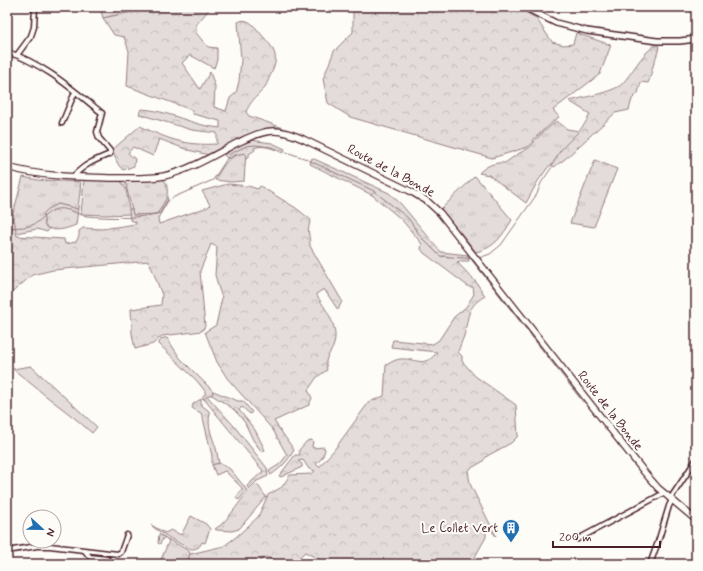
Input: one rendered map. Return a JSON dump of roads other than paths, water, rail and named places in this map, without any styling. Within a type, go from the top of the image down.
[{"type":"main road","name":"Route de la Bonde","points":[[7,167],[39,175],[150,178],[164,176],[179,171],[261,133],[281,131],[303,139],[423,198],[440,213],[645,473],[668,497],[696,520]]},
{"type":"street","points":[[17,55],[32,36],[35,7]]},
{"type":"street","points":[[524,7],[556,22],[587,31],[657,41],[696,39]]},
{"type":"street","points":[[7,52],[17,55],[56,77],[102,113],[97,132],[99,138],[110,151],[110,154],[86,164],[78,170],[73,177]]},
{"type":"street","points":[[62,122],[75,92]]},
{"type":"street","points":[[650,564],[668,497],[696,460]]},
{"type":"street","points":[[578,539],[668,497]]},
{"type":"street","points":[[7,551],[37,546],[50,546],[118,554],[121,552],[126,535]]},
{"type":"street","points":[[84,551],[90,557],[107,559]]},
{"type":"waterway","points":[[172,198],[213,180],[230,154],[246,146],[255,145],[271,147],[304,158],[374,191],[408,218],[421,237],[440,256],[474,259]]},
{"type":"waterway","points":[[479,258],[490,254],[501,245],[537,194],[541,183],[552,167]]},
{"type":"waterway","points":[[7,228],[33,225],[50,212],[57,209],[65,209],[83,215],[96,217],[124,218],[152,215],[160,213],[166,202],[169,200]]},
{"type":"waterway","points":[[471,259],[583,402]]},
{"type":"place","name":"Le Collet Vert","points":[[511,543]]}]
